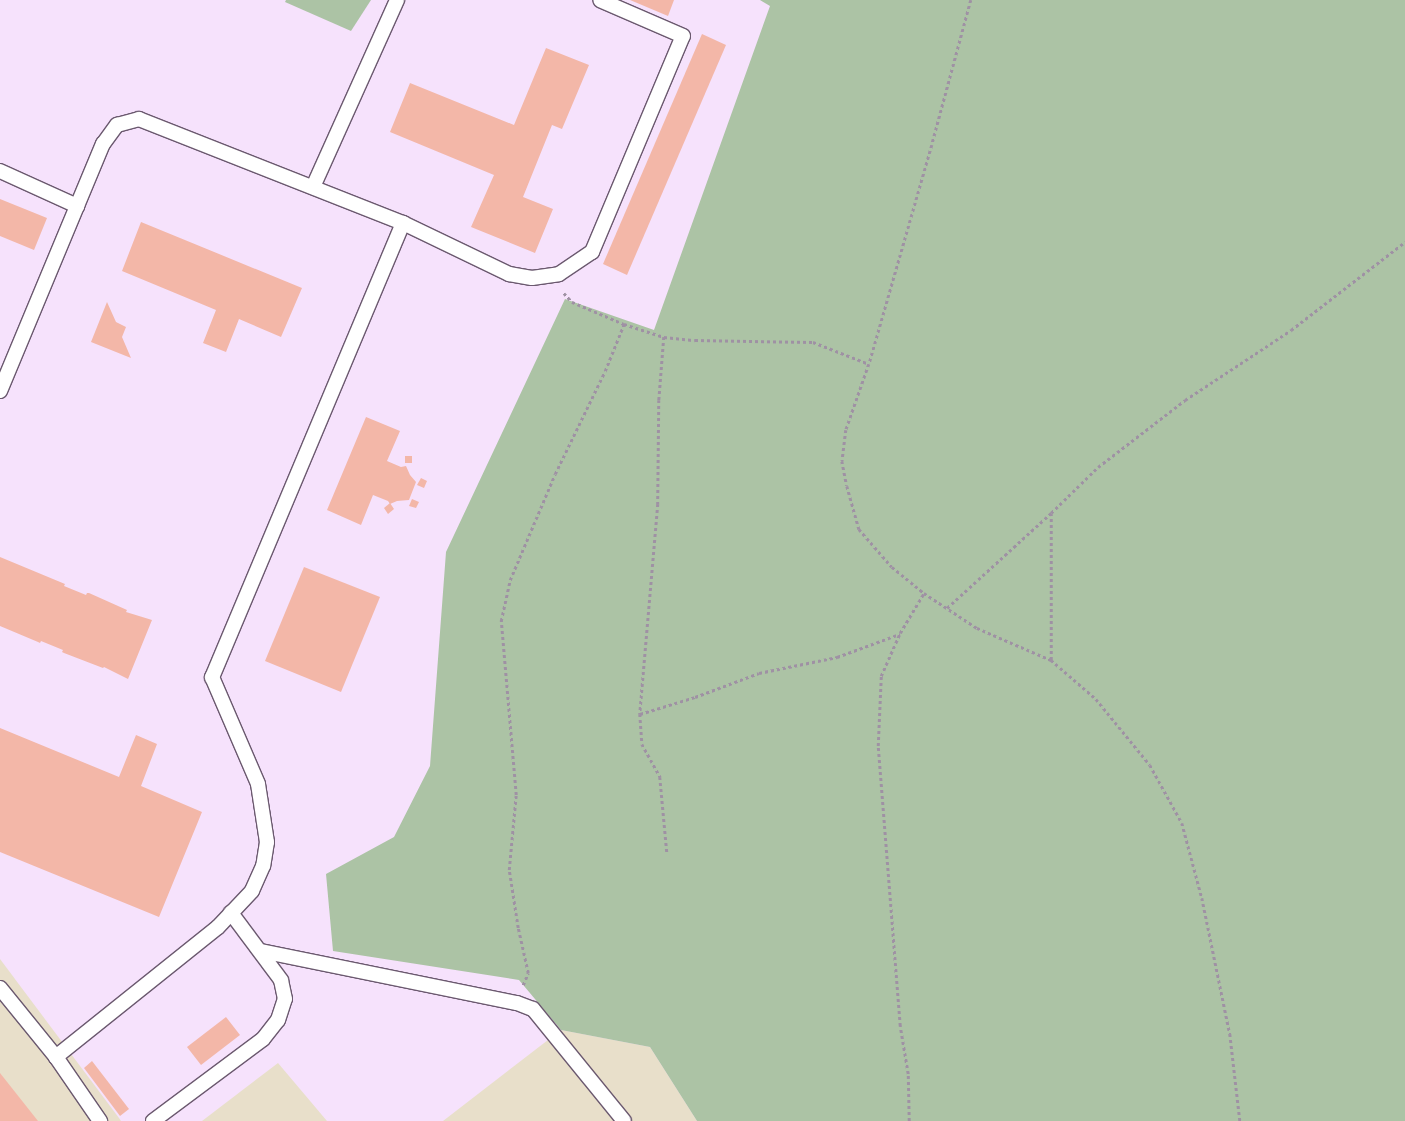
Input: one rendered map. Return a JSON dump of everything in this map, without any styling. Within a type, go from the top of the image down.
[{"type":"lane","points":[[313,187],[397,0]]},
{"type":"lane","points":[[0,391],[103,144],[117,125],[139,119],[404,223],[509,274],[532,278],[559,274],[592,252],[683,36],[600,0]]},
{"type":"lane","points":[[0,171],[77,206]]},
{"type":"lane","points":[[56,1056],[218,927],[252,891],[263,866],[267,842],[258,784],[212,677],[404,223]]},
{"type":"lane","points":[[153,1121],[263,1039],[278,1020],[285,999],[281,980],[261,951],[231,913]]},
{"type":"lane","points":[[261,951],[517,1003],[533,1010],[624,1121]]},
{"type":"lane","points":[[0,988],[56,1056],[100,1121]]},
{"type":"path","points":[[971,0],[932,145],[869,364],[846,430],[842,461],[847,486],[859,529],[892,567],[924,593],[977,628],[1050,660],[1096,699],[1150,765],[1182,823],[1202,898],[1230,1034],[1240,1121]]},
{"type":"path","points":[[946,608],[1051,513],[1098,467],[1185,400],[1291,330],[1405,242]]},
{"type":"path","points":[[559,274],[559,288],[572,302],[624,324],[664,337],[695,340],[813,342],[869,364]]},
{"type":"path","points":[[517,1003],[528,973],[518,928],[509,870],[516,795],[501,621],[510,580],[555,474],[605,371],[624,324]]},
{"type":"path","points":[[664,337],[659,400],[658,504],[640,714],[642,744],[660,777],[667,853]]},
{"type":"path","points":[[1050,660],[1051,513]]},
{"type":"path","points":[[909,1121],[908,1074],[900,1026],[878,746],[882,676],[900,633],[924,593]]},
{"type":"path","points":[[640,714],[696,697],[759,673],[838,657],[900,633]]},
{"type":"shaded area","points":[[0,959],[119,1118],[121,1121],[0,1121]]},
{"type":"shaded area","points":[[561,1030],[650,1047],[697,1121],[443,1121]]},
{"type":"shaded area","points":[[278,1063],[327,1121],[202,1121]]},
{"type":"green space","points":[[286,0],[371,0],[351,31],[285,2]]},
{"type":"green space","points":[[760,0],[1405,0],[1405,1121],[697,1121],[650,1047],[561,1030],[519,980],[333,951],[326,874],[394,837],[430,766],[446,552],[565,299],[654,330],[770,6]]},
{"type":"building","points":[[630,0],[674,0],[668,16]]},
{"type":"building","points":[[702,34],[726,45],[627,275],[603,264]]},
{"type":"building","points":[[546,48],[589,65],[562,129],[552,125],[523,197],[553,209],[535,253],[471,227],[494,175],[390,132],[410,83],[514,125]]},
{"type":"building","points":[[0,199],[47,218],[34,250],[0,236]]},
{"type":"building","points":[[141,222],[302,288],[281,337],[239,319],[226,352],[203,343],[216,310],[122,271]]},
{"type":"building","points":[[107,302],[116,322],[126,327],[122,337],[131,358],[91,342]]},
{"type":"building","points":[[366,417],[400,431],[387,461],[401,467],[406,466],[410,475],[416,482],[409,500],[397,501],[390,504],[388,501],[373,495],[361,525],[327,510]]},
{"type":"building","points":[[405,456],[412,456],[412,463],[405,463]]},
{"type":"building","points":[[421,478],[427,481],[424,488],[417,485]]},
{"type":"building","points":[[412,499],[419,502],[416,508],[409,506]]},
{"type":"building","points":[[390,503],[394,509],[388,514],[384,508]]},
{"type":"building","points":[[0,557],[65,584],[64,586],[86,595],[89,593],[127,610],[126,612],[152,620],[128,679],[104,667],[103,668],[64,653],[62,652],[63,650],[41,641],[40,643],[0,626]]},
{"type":"building","points":[[304,567],[380,597],[341,692],[265,661]]},
{"type":"building","points":[[0,728],[119,777],[136,735],[157,744],[141,786],[202,812],[159,917],[0,852]]},
{"type":"building","points":[[226,1017],[240,1035],[201,1065],[187,1047]]},
{"type":"building","points":[[92,1061],[129,1109],[120,1116],[84,1068]]},
{"type":"building","points":[[0,1073],[38,1121],[0,1121]]}]
